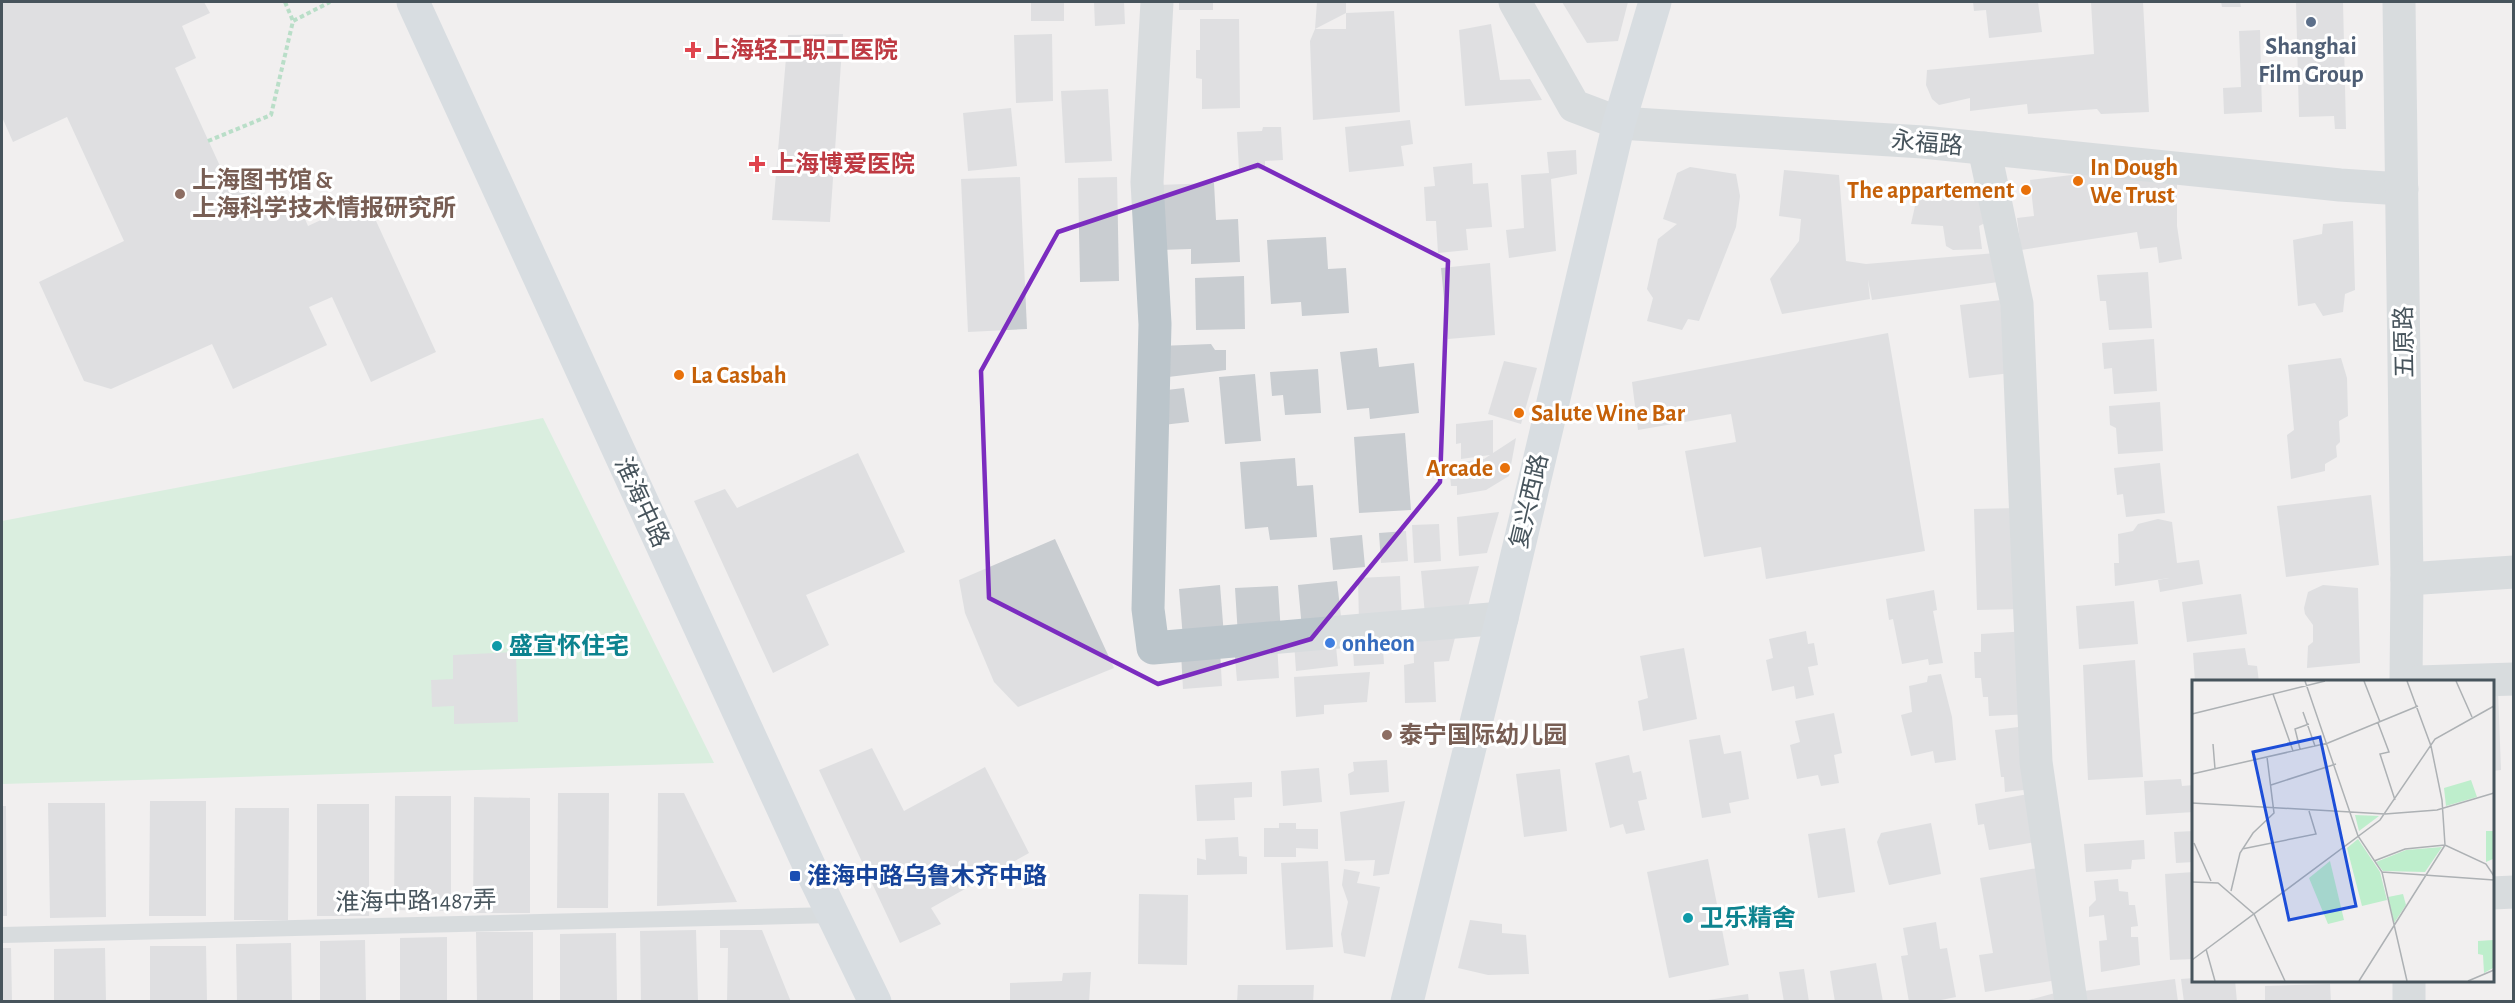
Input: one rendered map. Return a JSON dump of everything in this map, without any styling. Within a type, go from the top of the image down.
[{"type":"main road","name":"淮海中路","points":[[412,2],[874,1002]]},
{"type":"main road","name":"复兴西路","points":[[1407,1002],[1502,618],[1619,123],[1655,2]]},
{"type":"street","points":[[1157,2],[1147,182],[1155,324],[1148,609],[1153,648],[1502,618]]},
{"type":"street","name":"永福路","points":[[1515,2],[1574,106],[1619,123],[1923,142],[2340,185],[2402,189]]},
{"type":"street","name":"五原路","points":[[2399,2],[2407,579],[2406,680]]},
{"type":"street","points":[[1984,148],[2017,304],[2036,762],[2071,1002]]},
{"type":"street","points":[[2407,579],[2514,572]]},
{"type":"street","points":[[2482,680],[2514,679]]},
{"type":"street","points":[[2494,894],[2514,892]]},
{"type":"street","points":[[2409,982],[2409,1002]]},
{"type":"lane","name":"淮海中路1487弄","points":[[2,935],[832,915]]},
{"type":"path","points":[[208,141],[271,115],[293,21],[285,2]]},
{"type":"path","points":[[293,21],[330,2]]},
{"type":"highlighted area","points":[[1258,165],[1448,261],[1440,482],[1311,639],[1158,684],[989,598],[981,371],[1058,232]]},
{"type":"green space","points":[[543,418],[714,763],[2,784],[2,521]]},
{"type":"building","name":"上海图书馆 & 上海科学技术情报研究所","points":[[2,2],[204,2],[210,13],[182,26],[196,58],[175,68],[231,190],[252,180],[266,212],[296,198],[308,226],[366,199],[436,352],[371,382],[332,297],[309,307],[327,345],[233,389],[212,344],[111,389],[84,381],[39,282],[124,241],[67,117],[13,142],[2,117]]},
{"type":"building","points":[[1031,2],[1064,2],[1064,21],[1031,21]]},
{"type":"building","points":[[1094,2],[1124,2],[1125,24],[1095,26]]},
{"type":"building","points":[[1179,2],[1213,2],[1213,10],[1179,10]]},
{"type":"building","points":[[1317,2],[1346,2],[1346,13],[1315,29]]},
{"type":"building","points":[[1562,2],[1628,2],[1618,41],[1587,43]]},
{"type":"building","points":[[1973,2],[2038,2],[2042,32],[1989,38],[1986,10],[1974,11]]},
{"type":"building","points":[[2091,2],[2143,2],[2149,112],[2101,114],[2097,109],[2028,114],[2027,104],[1970,111],[1970,98],[1939,105],[1932,99],[1926,85],[1927,70],[2094,54]]},
{"type":"building","points":[[2221,2],[2240,2],[2241,7],[2222,7]]},
{"type":"building","points":[[2296,2],[2343,2],[2346,129],[2335,129],[2334,116],[2299,117]]},
{"type":"building","points":[[1394,11],[1400,112],[1313,120],[1310,41],[1315,29],[1346,29],[1346,13]]},
{"type":"building","points":[[1200,19],[1239,19],[1240,108],[1202,109],[1202,79],[1196,78],[1196,50],[1200,50]]},
{"type":"building","points":[[1491,24],[1500,80],[1530,79],[1542,100],[1465,106],[1459,30]]},
{"type":"building","points":[[2260,30],[2262,112],[2224,114],[2223,88],[2241,87],[2239,31]]},
{"type":"building","points":[[843,34],[830,222],[772,220],[788,35]]},
{"type":"building","points":[[1052,34],[1053,101],[1016,103],[1014,35]]},
{"type":"building","points":[[1108,89],[1112,161],[1065,163],[1061,91]]},
{"type":"building","points":[[1011,108],[1017,166],[968,171],[963,113]]},
{"type":"building","points":[[1410,120],[1413,144],[1401,146],[1404,166],[1349,172],[1345,127]]},
{"type":"building","points":[[1263,127],[1281,127],[1283,160],[1265,161],[1265,169],[1239,170],[1237,132],[1262,131]]},
{"type":"building","points":[[1576,150],[1577,174],[1551,179],[1556,251],[1509,258],[1506,230],[1524,228],[1521,175],[1549,173],[1547,152]]},
{"type":"building","points":[[1472,163],[1473,184],[1488,183],[1492,227],[1466,229],[1468,250],[1438,253],[1436,221],[1426,221],[1424,187],[1435,186],[1433,167]]},
{"type":"building","points":[[1690,167],[1736,174],[1740,196],[1736,227],[1699,321],[1688,319],[1682,330],[1647,321],[1653,298],[1647,289],[1658,239],[1677,224],[1663,219],[1677,173]]},
{"type":"building","points":[[1784,170],[1839,175],[1846,261],[1866,264],[1996,253],[2005,281],[1872,300],[1868,280],[1870,299],[1782,314],[1770,279],[1799,241],[1801,219],[1779,216]]},
{"type":"building","points":[[2080,174],[2177,183],[2177,226],[2182,259],[2159,263],[2157,247],[2140,249],[2137,232],[2021,250],[2017,218],[2034,216],[2030,180]]},
{"type":"building","points":[[1020,177],[1027,329],[968,332],[961,179]]},
{"type":"building","points":[[1117,177],[1119,281],[1080,282],[1078,178]]},
{"type":"building","points":[[1214,183],[1216,220],[1238,219],[1240,262],[1191,264],[1191,249],[1160,250],[1158,185]]},
{"type":"building","points":[[1980,195],[1985,223],[1979,226],[1982,249],[1953,250],[1946,246],[1943,226],[1911,224],[1917,197]]},
{"type":"building","points":[[2353,221],[2355,290],[2345,294],[2343,312],[2323,316],[2315,303],[2298,306],[2293,240],[2322,234],[2323,224]]},
{"type":"building","points":[[1326,237],[1328,269],[1346,268],[1349,313],[1302,316],[1301,302],[1271,304],[1267,240]]},
{"type":"building","points":[[1490,263],[1495,335],[1448,339],[1441,268]]},
{"type":"building","points":[[2148,272],[2152,328],[2109,330],[2106,301],[2100,301],[2097,275]]},
{"type":"building","points":[[1244,276],[1245,329],[1196,330],[1195,278]]},
{"type":"building","points":[[2010,299],[2019,372],[1969,378],[1960,305]]},
{"type":"building","points":[[1888,333],[1925,551],[1766,579],[1761,547],[1704,557],[1685,451],[1736,442],[1731,414],[1638,430],[1632,382]]},
{"type":"building","points":[[2154,339],[2157,391],[2114,394],[2112,368],[2104,369],[2102,343]]},
{"type":"building","points":[[1211,344],[1215,350],[1226,350],[1226,370],[1160,378],[1159,346]]},
{"type":"building","points":[[1377,348],[1379,367],[1414,363],[1419,413],[1370,419],[1369,408],[1347,410],[1340,352]]},
{"type":"building","points":[[2341,358],[2347,378],[2348,416],[2339,421],[2340,442],[2336,446],[2337,457],[2325,464],[2325,471],[2291,479],[2287,435],[2294,430],[2288,365]]},
{"type":"building","points":[[1504,361],[1537,368],[1521,424],[1488,414]]},
{"type":"building","points":[[1318,369],[1321,413],[1285,415],[1283,395],[1272,396],[1270,372]]},
{"type":"building","points":[[1255,374],[1261,441],[1225,444],[1219,377]]},
{"type":"building","points":[[1184,388],[1189,422],[1154,426],[1150,392]]},
{"type":"building","points":[[2160,402],[2163,451],[2118,454],[2116,428],[2110,425],[2109,406]]},
{"type":"building","points":[[1493,420],[1493,453],[1516,438],[1509,476],[1486,490],[1457,495],[1457,486],[1451,486],[1449,464],[1484,459],[1490,455],[1461,459],[1461,443],[1456,444],[1456,424]]},
{"type":"building","points":[[1405,433],[1411,510],[1359,513],[1354,437]]},
{"type":"building","points":[[858,453],[905,552],[806,595],[829,645],[773,673],[694,501],[725,489],[737,508]]},
{"type":"building","points":[[1295,458],[1297,486],[1313,485],[1317,537],[1270,540],[1268,527],[1245,529],[1240,462]]},
{"type":"building","points":[[2160,463],[2165,513],[2126,517],[2123,494],[2117,495],[2114,468]]},
{"type":"building","points":[[2371,495],[2379,565],[2286,577],[2277,506]]},
{"type":"building","points":[[2019,508],[2022,609],[1977,610],[1974,509]]},
{"type":"building","points":[[1499,512],[1487,553],[1459,556],[1457,517]]},
{"type":"building","points":[[2158,519],[2172,522],[2177,563],[2199,560],[2203,584],[2160,592],[2158,580],[2169,578],[2115,586],[2114,563],[2119,563],[2118,534],[2133,531],[2138,524]]},
{"type":"building","points":[[1439,524],[1441,561],[1414,563],[1412,525]]},
{"type":"building","points":[[1406,531],[1408,561],[1381,563],[1379,533]]},
{"type":"building","points":[[1362,535],[1365,567],[1333,570],[1330,538]]},
{"type":"building","points":[[1055,539],[1114,668],[1018,707],[994,682],[965,613],[959,580]]},
{"type":"building","points":[[1479,566],[1466,614],[1425,615],[1421,571]]},
{"type":"building","points":[[1400,576],[1402,621],[1359,623],[1358,578]]},
{"type":"building","points":[[1337,581],[1342,625],[1302,629],[1298,585]]},
{"type":"building","points":[[1220,585],[1224,636],[1183,639],[1179,589]]},
{"type":"building","points":[[2323,585],[2358,588],[2360,663],[2307,668],[2308,646],[2313,642],[2313,625],[2305,614],[2304,608],[2308,592]]},
{"type":"building","points":[[1278,586],[1281,634],[1238,636],[1235,588]]},
{"type":"building","points":[[1934,590],[1937,610],[1933,611],[1943,663],[1929,665],[1928,659],[1902,664],[1893,619],[1889,620],[1886,599]]},
{"type":"building","points":[[2241,594],[2247,634],[2187,642],[2182,602]]},
{"type":"building","points":[[2134,601],[2138,644],[2079,649],[2076,606]]},
{"type":"building","points":[[1458,626],[1449,661],[1434,662],[1436,702],[1405,703],[1404,665],[1414,663],[1413,630]]},
{"type":"building","points":[[1806,631],[1808,644],[1814,643],[1818,665],[1808,667],[1814,695],[1796,699],[1794,686],[1772,691],[1766,660],[1773,658],[1769,639]]},
{"type":"building","points":[[2028,631],[2032,714],[1989,716],[1988,697],[1983,697],[1981,678],[1975,678],[1974,652],[1981,652],[1981,634]]},
{"type":"building","points":[[1382,634],[1384,664],[1354,666],[1352,636]]},
{"type":"building","points":[[1335,637],[1338,666],[1296,671],[1294,641]]},
{"type":"building","points":[[1277,643],[1279,678],[1237,681],[1234,646]]},
{"type":"building","points":[[1684,648],[1697,719],[1643,731],[1638,701],[1648,698],[1640,656]]},
{"type":"building","points":[[2245,648],[2248,665],[2257,666],[2259,680],[2195,680],[2193,653]]},
{"type":"building","points":[[1220,650],[1222,686],[1183,689],[1181,653]]},
{"type":"building","points":[[516,652],[518,722],[454,724],[454,706],[432,707],[431,680],[453,679],[453,655]]},
{"type":"building","points":[[2135,660],[2143,777],[2088,780],[2083,665]]},
{"type":"building","points":[[1370,672],[1367,702],[1324,705],[1324,714],[1296,717],[1294,677]]},
{"type":"building","points":[[1941,674],[1952,717],[1956,760],[1935,763],[1933,751],[1911,756],[1901,715],[1912,712],[1909,686],[1927,682],[1928,676]]},
{"type":"building","points":[[2498,690],[2501,770],[2494,771],[2494,691]]},
{"type":"building","points":[[1834,713],[1842,753],[1834,755],[1839,783],[1821,786],[1818,775],[1797,779],[1790,745],[1800,742],[1795,721]]},
{"type":"building","points":[[2026,726],[2033,789],[2005,792],[1995,730]]},
{"type":"building","points":[[1720,735],[1724,754],[1741,751],[1749,799],[1729,803],[1731,813],[1702,818],[1689,740]]},
{"type":"building","points":[[872,748],[904,811],[985,767],[1029,853],[931,908],[941,924],[900,943],[819,770]]},
{"type":"building","points":[[1629,755],[1633,773],[1641,771],[1647,799],[1638,801],[1645,830],[1626,834],[1623,824],[1610,828],[1595,763]]},
{"type":"building","points":[[1387,760],[1389,792],[1350,795],[1348,774],[1354,771],[1353,762]]},
{"type":"building","points":[[1319,768],[1322,802],[1283,806],[1281,771]]},
{"type":"building","points":[[1560,769],[1567,831],[1524,837],[1516,774]]},
{"type":"building","points":[[2181,779],[2182,786],[2192,785],[2192,812],[2146,815],[2144,781]]},
{"type":"building","points":[[1252,782],[1252,797],[1234,798],[1235,820],[1197,821],[1195,785]]},
{"type":"building","points":[[558,793],[609,793],[608,908],[557,908]]},
{"type":"building","points":[[658,793],[684,793],[737,902],[657,906]]},
{"type":"building","points":[[2028,794],[2036,842],[1989,850],[1984,824],[1978,825],[1975,804]]},
{"type":"building","points":[[395,796],[451,796],[451,911],[394,910]]},
{"type":"building","points":[[474,797],[530,798],[530,913],[473,913]]},
{"type":"building","points":[[150,801],[206,801],[206,916],[149,916]]},
{"type":"building","points":[[1405,801],[1389,874],[1373,876],[1375,860],[1345,861],[1340,812]]},
{"type":"building","points":[[48,803],[105,803],[106,917],[50,918]]},
{"type":"building","points":[[317,804],[369,804],[369,916],[317,916]]},
{"type":"building","points":[[2,806],[6,806],[7,916],[2,916]]},
{"type":"building","points":[[235,808],[289,808],[288,920],[234,920]]},
{"type":"building","points":[[1279,823],[1296,823],[1296,829],[1318,829],[1318,849],[1296,848],[1296,857],[1264,857],[1264,828],[1279,828]]},
{"type":"building","points":[[1931,823],[1941,874],[1889,885],[1877,842],[1881,833]]},
{"type":"building","points":[[1845,828],[1855,892],[1818,898],[1808,834]]},
{"type":"building","points":[[2192,831],[2192,862],[2176,863],[2174,832]]},
{"type":"building","points":[[1238,837],[1239,856],[1247,857],[1247,874],[1197,875],[1197,858],[1206,860],[1205,839]]},
{"type":"building","points":[[2144,840],[2145,859],[2132,860],[2131,869],[2086,872],[2084,844]]},
{"type":"building","name":"卫乐精舍","points":[[1708,859],[1729,965],[1669,978],[1647,872]]},
{"type":"building","points":[[1328,861],[1333,947],[1286,950],[1281,863]]},
{"type":"building","points":[[2043,867],[2057,980],[1985,992],[1979,955],[1993,953],[1980,878]]},
{"type":"building","points":[[1344,869],[1360,872],[1357,883],[1380,887],[1365,957],[1344,953],[1341,934],[1348,902],[1342,885]]},
{"type":"building","points":[[2192,872],[2192,959],[2170,960],[2165,874]]},
{"type":"building","points":[[2118,879],[2119,891],[2128,892],[2129,905],[2135,905],[2138,926],[2131,927],[2131,937],[2138,937],[2140,965],[2101,972],[2099,941],[2107,940],[2104,915],[2089,917],[2089,907],[2096,900],[2094,881]]},
{"type":"building","points":[[1139,894],[1188,895],[1187,965],[1138,964]]},
{"type":"building","points":[[1470,920],[1502,924],[1502,933],[1526,935],[1529,974],[1488,975],[1458,968]]},
{"type":"building","points":[[1936,922],[1940,949],[1947,948],[1956,997],[1931,1002],[1909,1002],[1901,956],[1908,955],[1903,928]]},
{"type":"building","points":[[696,930],[698,1002],[641,1002],[640,931]]},
{"type":"building","points":[[720,930],[762,930],[791,1002],[727,1002],[728,948],[720,948]]},
{"type":"building","points":[[476,932],[533,932],[533,1002],[477,1002]]},
{"type":"building","points":[[616,933],[617,1002],[560,1002],[560,934]]},
{"type":"building","points":[[447,937],[447,1002],[400,1002],[400,938]]},
{"type":"building","points":[[365,940],[366,1002],[320,1002],[320,941]]},
{"type":"building","points":[[291,943],[292,1002],[237,1002],[236,944]]},
{"type":"building","points":[[150,946],[206,946],[207,1002],[150,1002]]},
{"type":"building","points":[[2,948],[11,948],[12,1002],[2,1002]]},
{"type":"building","points":[[105,948],[106,1002],[54,1002],[54,949]]},
{"type":"building","points":[[1876,963],[1883,1002],[1835,1002],[1830,971]]},
{"type":"building","points":[[1804,969],[1809,1002],[1784,1002],[1779,972]]},
{"type":"building","points":[[1091,972],[1089,1002],[1010,1002],[1010,983],[1062,981],[1063,973]]},
{"type":"building","points":[[2192,978],[2192,982],[2235,982],[2237,1002],[2184,1002],[2181,979]]},
{"type":"building","points":[[2175,979],[2178,1002],[2077,1002],[2076,992]]},
{"type":"building","points":[[2330,984],[2331,1002],[2265,1002],[2265,986]]},
{"type":"building","points":[[1238,985],[1314,985],[1313,1002],[1237,1002]]},
{"type":"building","points":[[2055,993],[2056,1002],[2025,1002],[2025,1001]]},
{"type":"building","points":[[1748,994],[1749,1002],[1708,1002],[1708,1000]]},
{"type":"place","name":"Shanghai Film Group","points":[[2311,22]]},
{"type":"place","name":"上海轻工职工医院","points":[[693,50]]},
{"type":"place","name":"上海博爱医院","points":[[757,164]]},
{"type":"place","name":"In Dough We Trust","points":[[2078,181]]},
{"type":"place","name":"The appartement","points":[[2026,190]]},
{"type":"place","name":"上海图书馆 & 上海科学技术情报研究所","points":[[180,194]]},
{"type":"place","name":"La Casbah","points":[[679,375]]},
{"type":"place","name":"Salute Wine Bar","points":[[1519,413]]},
{"type":"place","name":"Arcade","points":[[1505,468]]},
{"type":"place","name":"onheon","points":[[1330,643]]},
{"type":"place","name":"盛宣怀住宅","points":[[497,646]]},
{"type":"place","name":"泰宁国际幼儿园","points":[[1387,735]]},
{"type":"place","name":"淮海中路乌鲁木齐中路","points":[[795,876]]},
{"type":"place","name":"卫乐精舍","points":[[1688,918]]}]
